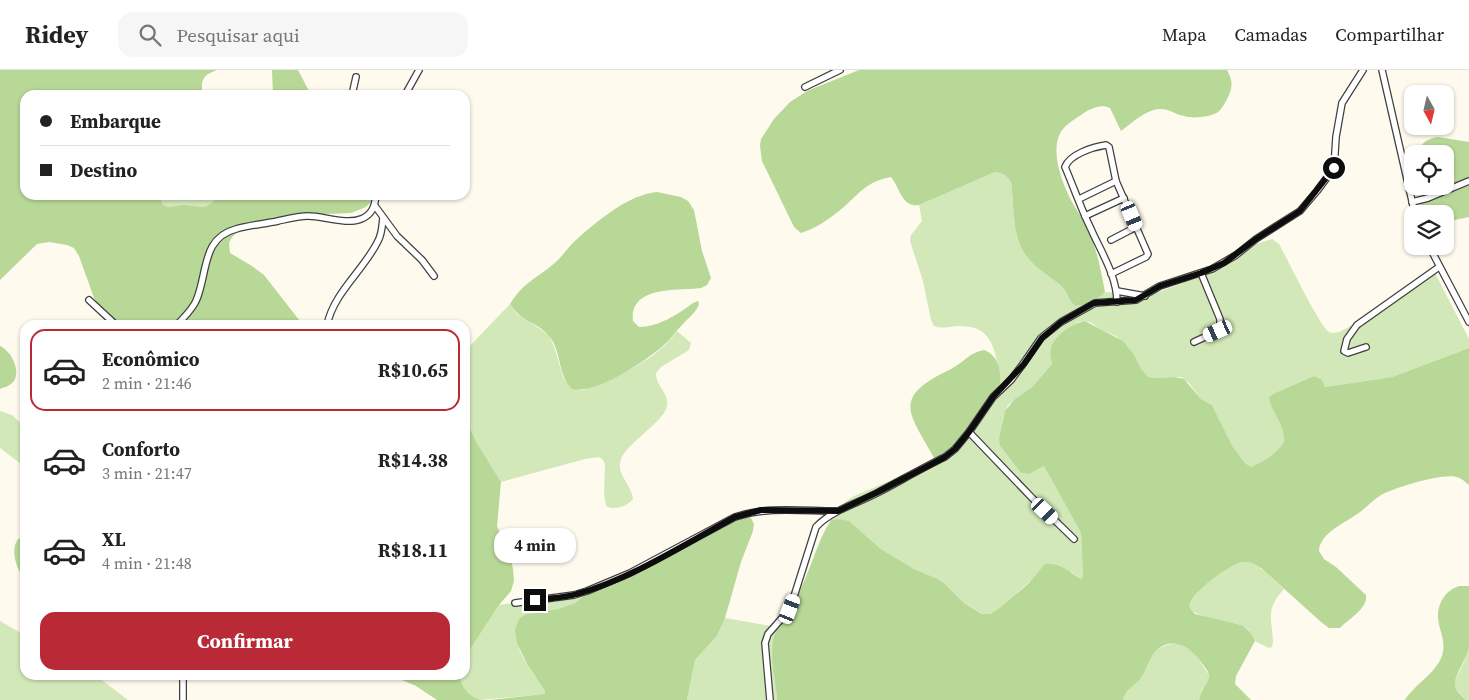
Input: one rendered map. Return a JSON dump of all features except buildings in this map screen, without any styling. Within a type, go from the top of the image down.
[{"type":"street","points":[[407,90],[419,70]]},
{"type":"street","points":[[805,87],[840,70]]},
{"type":"street","points":[[770,700],[765,642],[768,634],[790,609],[816,527],[823,520],[838,511],[945,457],[955,449],[993,397],[1024,364],[1042,338],[1061,322],[1094,303],[1136,300],[1160,286],[1201,273],[1224,263],[1256,239],[1294,216],[1317,191],[1334,168],[1336,137],[1342,103],[1363,70]]},
{"type":"street","points":[[1382,70],[1413,205]]},
{"type":"street","points":[[353,90],[356,77]]},
{"type":"street","points":[[1111,274],[1146,257],[1148,254],[1116,181],[1109,146],[1106,145],[1082,152],[1070,160],[1065,167],[1111,274],[1117,291],[1117,302]]},
{"type":"street","points":[[1412,202],[1428,198],[1469,180]]},
{"type":"street","points":[[1079,199],[1116,181]]},
{"type":"street","points":[[1085,216],[1124,198]]},
{"type":"street","points":[[181,320],[195,302],[200,291],[208,253],[224,233],[236,228],[307,216],[352,221],[370,214],[375,206],[376,200]]},
{"type":"street","points":[[375,206],[397,236],[422,260],[434,276]]},
{"type":"street","points":[[328,320],[342,293],[378,241],[383,218]]},
{"type":"street","points":[[1111,240],[1136,227]]},
{"type":"street","points":[[1434,255],[1469,322]]},
{"type":"street","points":[[1366,347],[1348,353],[1344,351],[1347,339],[1357,325],[1439,266]]},
{"type":"street","points":[[1194,342],[1218,331],[1220,326],[1220,319],[1201,273]]},
{"type":"street","points":[[1117,291],[1145,296]]},
{"type":"street","points":[[89,300],[111,320]]},
{"type":"street","points":[[969,432],[1074,539]]},
{"type":"street","points":[[515,603],[574,595],[587,591],[630,574],[735,517],[748,512],[761,510],[838,511]]},
{"type":"street","points":[[183,680],[183,700]]},
{"type":"green space","points":[[0,70],[217,70],[206,76],[202,82],[202,90],[20,90],[20,200],[161,200],[168,207],[183,205],[202,207],[215,200],[373,200],[366,207],[351,213],[305,215],[242,228],[232,237],[229,243],[230,253],[264,275],[299,320],[107,320],[94,298],[79,256],[74,248],[49,242],[37,244],[0,280]]},
{"type":"green space","points":[[272,70],[298,70],[308,90],[273,90]]},
{"type":"green space","points":[[859,70],[1227,70],[1232,85],[1222,108],[1211,115],[1187,117],[1165,109],[1158,109],[1143,115],[1121,131],[1110,108],[1099,106],[1084,113],[1063,129],[1057,146],[1058,166],[1068,194],[1093,241],[1105,292],[1092,302],[1075,306],[1062,286],[1038,268],[1024,253],[1016,232],[1011,182],[1000,173],[995,172],[919,205],[913,205],[905,200],[891,177],[882,179],[862,190],[835,214],[816,227],[801,233],[794,227],[762,161],[761,139],[774,119],[790,102],[807,91]]},
{"type":"green space","points":[[1438,137],[1469,142],[1469,217],[1454,220],[1454,205],[1420,205],[1422,195],[1454,195],[1454,145],[1422,145],[1430,139]]},
{"type":"green space","points":[[995,172],[1004,175],[1011,182],[1016,232],[1024,253],[1038,268],[1062,286],[1075,306],[1092,302],[1105,292],[1156,293],[1183,283],[1207,267],[1272,239],[1279,244],[1311,306],[1329,332],[1336,333],[1347,328],[1435,273],[1469,339],[1469,348],[1392,377],[1325,387],[1314,376],[1275,393],[1280,421],[1285,434],[1284,441],[1282,446],[1273,455],[1251,467],[1245,463],[1233,447],[1212,405],[1201,399],[1189,383],[1181,377],[1148,377],[1135,356],[1116,336],[1090,322],[1078,322],[1059,336],[1051,349],[1052,364],[1032,387],[1008,405],[1003,418],[1000,446],[1021,473],[1028,474],[1044,466],[1081,533],[1083,576],[1081,579],[1072,572],[1035,577],[998,609],[990,614],[983,614],[964,603],[938,579],[914,569],[881,549],[858,529],[837,519],[831,520],[845,502],[854,496],[936,461],[1000,372],[992,345],[984,333],[968,327],[942,328],[934,326],[923,281],[910,241],[911,235],[922,221],[919,205]]},
{"type":"green space","points":[[657,192],[681,197],[688,201],[694,210],[702,251],[711,278],[707,285],[701,288],[657,292],[639,301],[634,309],[633,321],[639,327],[654,325],[675,315],[693,303],[698,301],[699,304],[694,313],[667,343],[633,368],[594,387],[572,389],[567,383],[556,348],[549,336],[545,331],[520,315],[510,304],[527,284],[551,266],[573,242],[603,217],[624,203],[646,194]]},
{"type":"green space","points":[[215,200],[202,207],[183,205],[168,207],[161,201]]},
{"type":"green space","points":[[510,304],[516,313],[549,335],[563,377],[572,389],[584,390],[647,360],[668,342],[677,331],[691,343],[689,350],[661,367],[656,373],[658,382],[666,397],[667,406],[658,420],[622,456],[620,463],[621,472],[633,499],[621,507],[613,508],[606,506],[604,494],[605,464],[599,457],[585,459],[501,482],[470,428],[470,346]]},
{"type":"green space","points":[[1085,321],[1123,341],[1148,377],[1184,379],[1201,399],[1212,405],[1233,447],[1245,463],[1251,467],[1270,457],[1284,442],[1283,430],[1270,403],[1269,397],[1275,393],[1314,376],[1322,380],[1325,387],[1392,377],[1469,348],[1469,485],[1460,478],[1449,476],[1418,482],[1387,492],[1335,528],[1324,538],[1319,551],[1324,559],[1336,567],[1366,595],[1366,600],[1361,609],[1340,628],[1329,628],[1261,568],[1250,563],[1243,562],[1237,564],[1210,580],[1195,595],[1190,608],[1195,614],[1241,625],[1254,638],[1255,641],[1236,676],[1235,684],[1251,700],[1199,700],[1209,679],[1208,671],[1188,648],[1182,645],[1170,644],[1164,645],[1155,652],[1138,682],[1128,691],[1123,700],[777,700],[772,656],[774,636],[778,626],[800,591],[831,520],[849,521],[881,549],[914,569],[938,579],[964,603],[982,614],[990,614],[998,609],[1029,583],[1045,564],[1060,566],[1081,579],[1083,576],[1081,533],[1044,466],[1029,474],[1021,473],[1000,446],[999,439],[1005,411],[1014,400],[1032,387],[1052,364],[1051,348],[1053,343],[1060,334],[1070,327]]},
{"type":"green space","points":[[0,346],[8,352],[14,361],[16,377],[12,383],[0,389]]},
{"type":"green space","points":[[984,350],[994,356],[999,366],[999,389],[959,444],[936,461],[913,418],[912,398],[919,389],[932,379],[955,367],[971,355]]},
{"type":"green space","points":[[0,411],[12,415],[20,422],[20,463],[0,448]]},
{"type":"green space","points":[[470,428],[501,482],[497,526],[510,556],[514,581],[511,591],[499,605],[470,649]]},
{"type":"green space","points":[[747,516],[751,518],[754,524],[753,531],[741,562],[725,618],[717,636],[695,660],[687,700],[490,700],[544,694],[545,691],[527,664],[517,643],[515,630],[520,618],[527,614],[558,609],[575,603],[591,590],[700,540]]},
{"type":"green space","points":[[20,538],[20,573],[14,555],[15,544]]},
{"type":"green space","points":[[1245,561],[1261,569],[1284,589],[1272,608],[1273,642],[1272,647],[1269,648],[1255,641],[1248,629],[1241,625],[1202,616],[1190,610],[1190,604],[1194,597],[1213,577],[1227,568]]},
{"type":"green space","points":[[1459,586],[1469,586],[1469,645],[1455,681],[1455,687],[1466,700],[1405,700],[1430,674],[1442,656],[1444,649],[1438,615],[1439,608],[1447,593]]},
{"type":"green space","points":[[591,590],[575,603],[558,609],[534,613],[517,624],[517,642],[520,651],[545,691],[544,694],[481,700],[466,691],[462,684],[461,680],[470,680],[470,649],[499,605]]},
{"type":"green space","points":[[725,618],[777,627],[773,648],[777,700],[687,700],[695,660],[717,636]]},
{"type":"green space","points":[[0,621],[20,632],[20,680],[102,680],[128,700],[0,700]]},
{"type":"green space","points":[[1180,644],[1191,650],[1209,675],[1209,680],[1202,689],[1199,700],[1123,700],[1142,675],[1154,653],[1166,645]]},
{"type":"green space","points":[[1469,645],[1469,700],[1466,700],[1456,689],[1454,683],[1464,662]]},
{"type":"green space","points":[[402,680],[461,680],[466,691],[481,700],[437,700],[416,686]]},
{"type":"route","points":[[535,600],[574,595],[630,574],[735,517],[748,512],[761,510],[838,511],[945,457],[955,449],[969,432],[993,397],[1011,380],[1042,338],[1061,322],[1094,303],[1136,300],[1160,286],[1201,273],[1224,263],[1256,239],[1300,211],[1332,173],[1334,168]]}]
